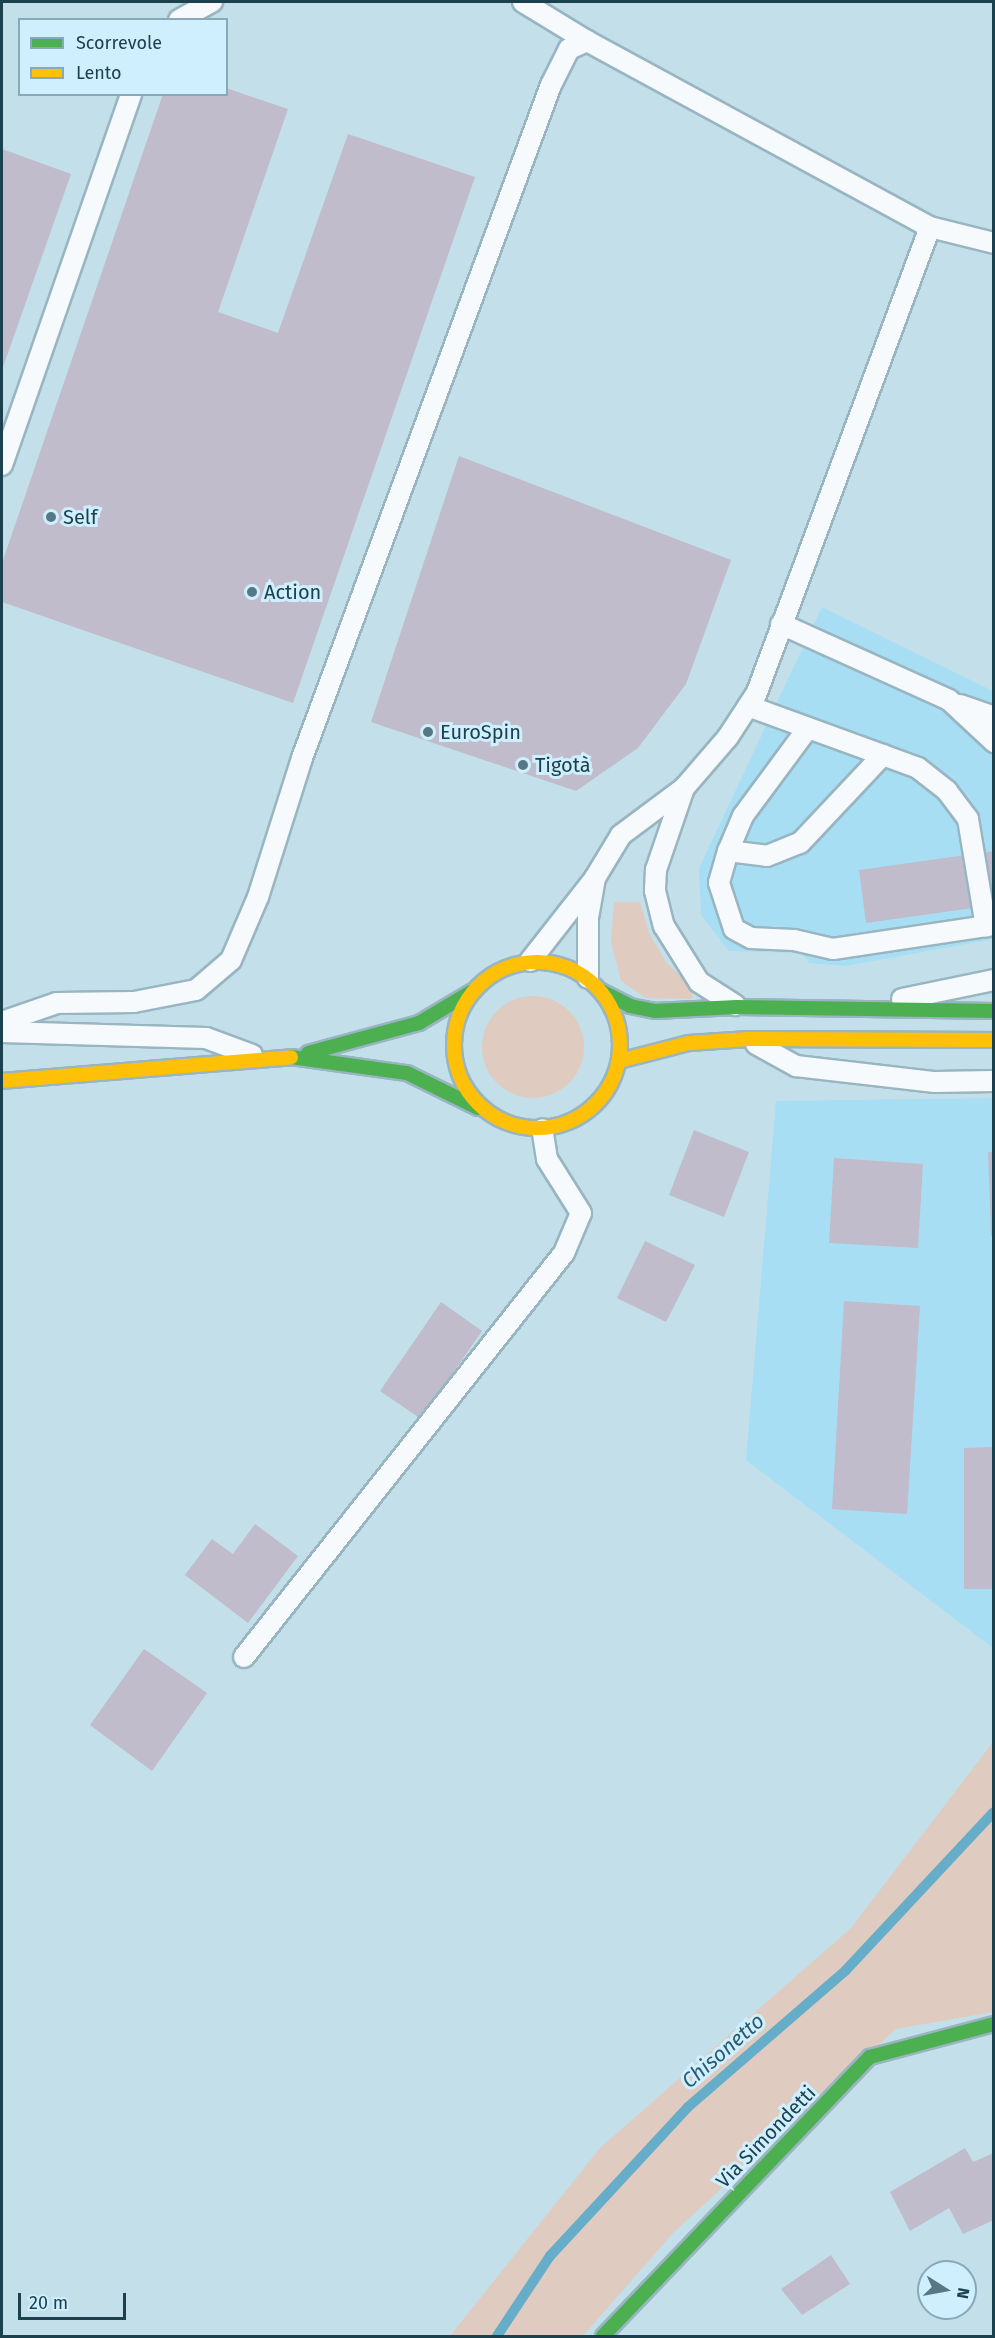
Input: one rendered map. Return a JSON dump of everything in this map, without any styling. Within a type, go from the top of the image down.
[{"type":"main road","points":[[295,1057],[419,1023],[471,992],[508,966],[530,961],[550,962],[630,1006],[655,1011],[737,1007],[993,1011]]},
{"type":"main road","points":[[2,1081],[295,1057],[407,1073],[515,1126],[542,1129],[569,1123],[592,1108],[609,1087],[619,1061],[614,1012],[595,985]]},
{"type":"main road","points":[[471,992],[458,1017],[453,1044],[457,1071],[470,1096],[490,1115]]},
{"type":"main road","points":[[619,1061],[689,1043],[749,1040],[993,1040]]},
{"type":"main road","name":"Via Simondetti","points":[[603,2337],[870,2057],[993,2024]]},
{"type":"lane","points":[[182,18],[212,2]]},
{"type":"lane","points":[[523,2],[587,41],[930,227],[993,243]]},
{"type":"lane","points":[[2,1022],[57,1003],[134,1002],[196,990],[231,960],[258,897],[302,758],[551,85],[569,49],[587,41]]},
{"type":"lane","points":[[2,465],[130,96]]},
{"type":"lane","points":[[530,961],[596,878],[621,836],[684,788],[748,706],[782,624],[930,227]]},
{"type":"lane","points":[[782,624],[949,700],[993,717]]},
{"type":"lane","points":[[949,700],[993,742]]},
{"type":"lane","points":[[748,706],[918,768],[947,791],[968,819],[989,926],[833,949],[794,940],[751,938],[734,929],[722,906],[719,883],[728,851],[743,816],[808,728]]},
{"type":"lane","points":[[728,851],[767,856],[800,843],[883,756]]},
{"type":"lane","points":[[684,788],[659,860],[655,891],[664,926],[692,973],[737,1007]]},
{"type":"lane","points":[[595,985],[588,917],[596,878]]},
{"type":"lane","points":[[859,1009],[993,980]]},
{"type":"lane","points":[[2,1032],[206,1038],[260,1059]]},
{"type":"lane","points":[[749,1040],[796,1065],[935,1082],[993,1081]]},
{"type":"lane","points":[[244,1657],[564,1252],[581,1213],[547,1159],[542,1129]]},
{"type":"shaded area","points":[[822,607],[993,691],[993,939],[846,966],[809,963],[802,953],[729,951],[701,915],[699,868]]},
{"type":"shaded area","points":[[614,902],[640,902],[649,933],[666,962],[693,989],[692,999],[646,998],[621,981],[611,942]]},
{"type":"shaded area","points":[[533,996],[562,1004],[576,1018],[584,1047],[576,1076],[562,1090],[533,1098],[504,1090],[490,1076],[482,1047],[490,1018],[504,1004]]},
{"type":"shaded area","points":[[993,1098],[993,1648],[746,1460],[776,1101]]},
{"type":"shaded area","points":[[993,1742],[993,2012],[896,2029],[674,2232],[583,2336],[450,2336],[600,2148],[851,1928]]},
{"type":"building","points":[[228,89],[288,109],[218,312],[278,333],[348,134],[475,177],[293,703],[2,602],[2,563],[162,96],[228,96]]},
{"type":"building","points":[[2,149],[71,174],[2,370]]},
{"type":"building","points":[[459,456],[731,560],[686,684],[638,748],[576,791],[371,722]]},
{"type":"building","points":[[994,851],[994,905],[866,923],[859,870]]},
{"type":"building","points":[[694,1130],[749,1152],[724,1217],[669,1195]]},
{"type":"building","points":[[988,1152],[994,1152],[994,1236],[991,1236]]},
{"type":"building","points":[[834,1158],[923,1164],[918,1248],[829,1243]]},
{"type":"building","points":[[645,1241],[695,1265],[666,1322],[617,1298]]},
{"type":"building","points":[[844,1301],[920,1306],[907,1514],[832,1509]]},
{"type":"building","points":[[441,1302],[482,1331],[421,1419],[380,1391]]},
{"type":"building","points":[[994,1447],[994,1589],[964,1589],[964,1448]]},
{"type":"building","points":[[255,1524],[298,1556],[248,1623],[185,1575],[212,1539],[233,1554]]},
{"type":"building","points":[[144,1649],[207,1693],[152,1771],[90,1725]]},
{"type":"building","points":[[965,2148],[973,2162],[994,2153],[994,2220],[963,2234],[949,2208],[910,2231],[890,2192]]},
{"type":"building","points":[[831,2255],[850,2284],[802,2315],[781,2289]]},
{"type":"waterway","name":"Chisonetto","points":[[497,2336],[550,2256],[688,2107],[846,1970],[994,1812]]},
{"type":"traffic: fast","points":[[601,991],[630,1006],[655,1011],[737,1007],[994,1011]]},
{"type":"traffic: fast","points":[[308,1053],[419,1023],[471,992]]},
{"type":"traffic: fast","points":[[291,1057],[407,1073],[478,1108]]},
{"type":"traffic: fast","points":[[603,2336],[870,2057],[994,2024]]},
{"type":"traffic: slow","points":[[537,962],[553,963],[569,968],[596,986],[614,1013],[619,1029],[620,1045],[619,1061],[614,1077],[596,1104],[569,1122],[553,1127],[537,1128],[521,1127],[505,1122],[478,1104],[460,1077],[455,1061],[454,1045],[455,1029],[460,1013],[478,986],[505,968],[521,963],[537,962]]},
{"type":"traffic: slow","points":[[619,1061],[689,1043],[749,1039],[994,1040]]},
{"type":"traffic: slow","points":[[2,1081],[291,1057]]},
{"type":"place","name":"Self","points":[[51,517]]},
{"type":"place","name":"Action","points":[[252,592]]},
{"type":"place","name":"EuroSpin","points":[[428,732]]},
{"type":"place","name":"Tigotà","points":[[523,765]]}]
